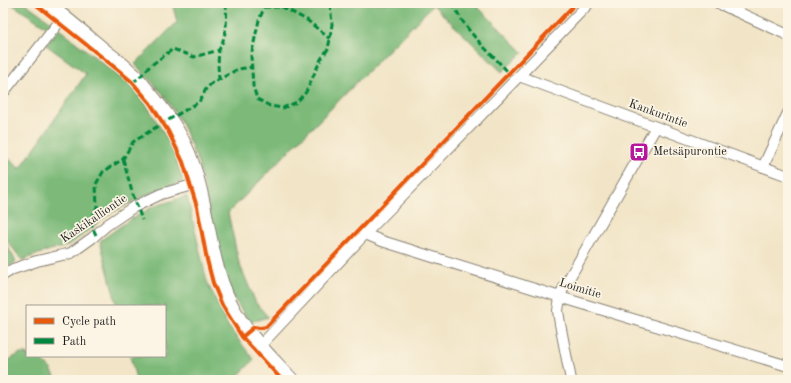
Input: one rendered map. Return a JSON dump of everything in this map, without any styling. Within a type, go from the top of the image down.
[{"type":"street","points":[[47,3],[132,73],[156,99],[176,128],[185,144],[199,183],[220,276],[230,301],[238,318],[260,346],[292,380]]},
{"type":"street","points":[[260,346],[365,234],[589,3]]},
{"type":"street","points":[[718,3],[788,35]]},
{"type":"street","points":[[3,93],[64,16]]},
{"type":"street","name":"Kankurintie","points":[[519,76],[788,176]]},
{"type":"street","points":[[763,167],[788,113]]},
{"type":"street","points":[[571,380],[558,311],[560,297],[563,289],[656,127]]},
{"type":"street","name":"Kaskikalliontie","points":[[3,275],[13,269],[36,261],[71,253],[132,208],[161,194],[199,183]]},
{"type":"street","name":"Loimitie","points":[[365,234],[382,241],[560,297],[788,366]]},
{"type":"green space","points":[[10,3],[25,3],[53,23],[48,28]]},
{"type":"green space","points":[[172,3],[474,3],[523,52],[502,72],[433,5],[228,213],[239,263],[256,303],[268,317],[250,322],[234,299],[224,275],[198,162],[181,122],[163,94],[135,64],[177,22]]},
{"type":"green space","points":[[59,29],[129,84],[146,104],[172,147],[183,181],[139,198],[109,214],[68,246],[50,250],[22,260],[9,243],[3,239],[3,169],[10,159],[20,169],[86,74],[46,45]]},
{"type":"green space","points":[[187,196],[207,282],[228,326],[254,360],[234,380],[136,380],[130,357],[166,357],[166,305],[117,305],[100,241],[125,223],[152,207]]},
{"type":"green space","points":[[3,242],[7,245],[16,262],[3,269]]},
{"type":"green space","points":[[19,354],[26,354],[26,357],[38,357],[50,368],[57,380],[3,380],[4,366]]},
{"type":"marked path","points":[[132,82],[138,79],[150,66],[173,49],[194,57],[219,50],[224,38],[226,27],[226,3]]},
{"type":"marked path","points":[[233,3],[236,5],[252,3]]},
{"type":"marked path","points":[[266,3],[259,20],[251,56],[253,86],[257,99],[270,106],[283,108],[297,102],[306,92],[321,59],[328,49],[332,24],[330,3]]},
{"type":"marked path","points":[[453,3],[470,32],[509,73]]},
{"type":"marked path","points":[[264,7],[282,7],[307,20],[330,39]]},
{"type":"marked path","points":[[219,50],[219,80]]},
{"type":"marked path","points":[[96,235],[90,222],[97,207],[96,184],[103,172],[123,159],[133,142],[199,102],[206,89],[211,84],[238,69],[252,67]]},
{"type":"marked path","points":[[123,159],[132,192],[142,220]]},
{"type":"cycle path","points":[[34,3],[132,82],[150,103],[168,131],[183,162],[197,207],[213,283],[222,305],[242,337],[282,380]]},
{"type":"cycle path","points":[[242,337],[254,327],[266,327],[576,3]]},
{"type":"place","name":"Metsäpurontie","points":[[639,152]]}]
